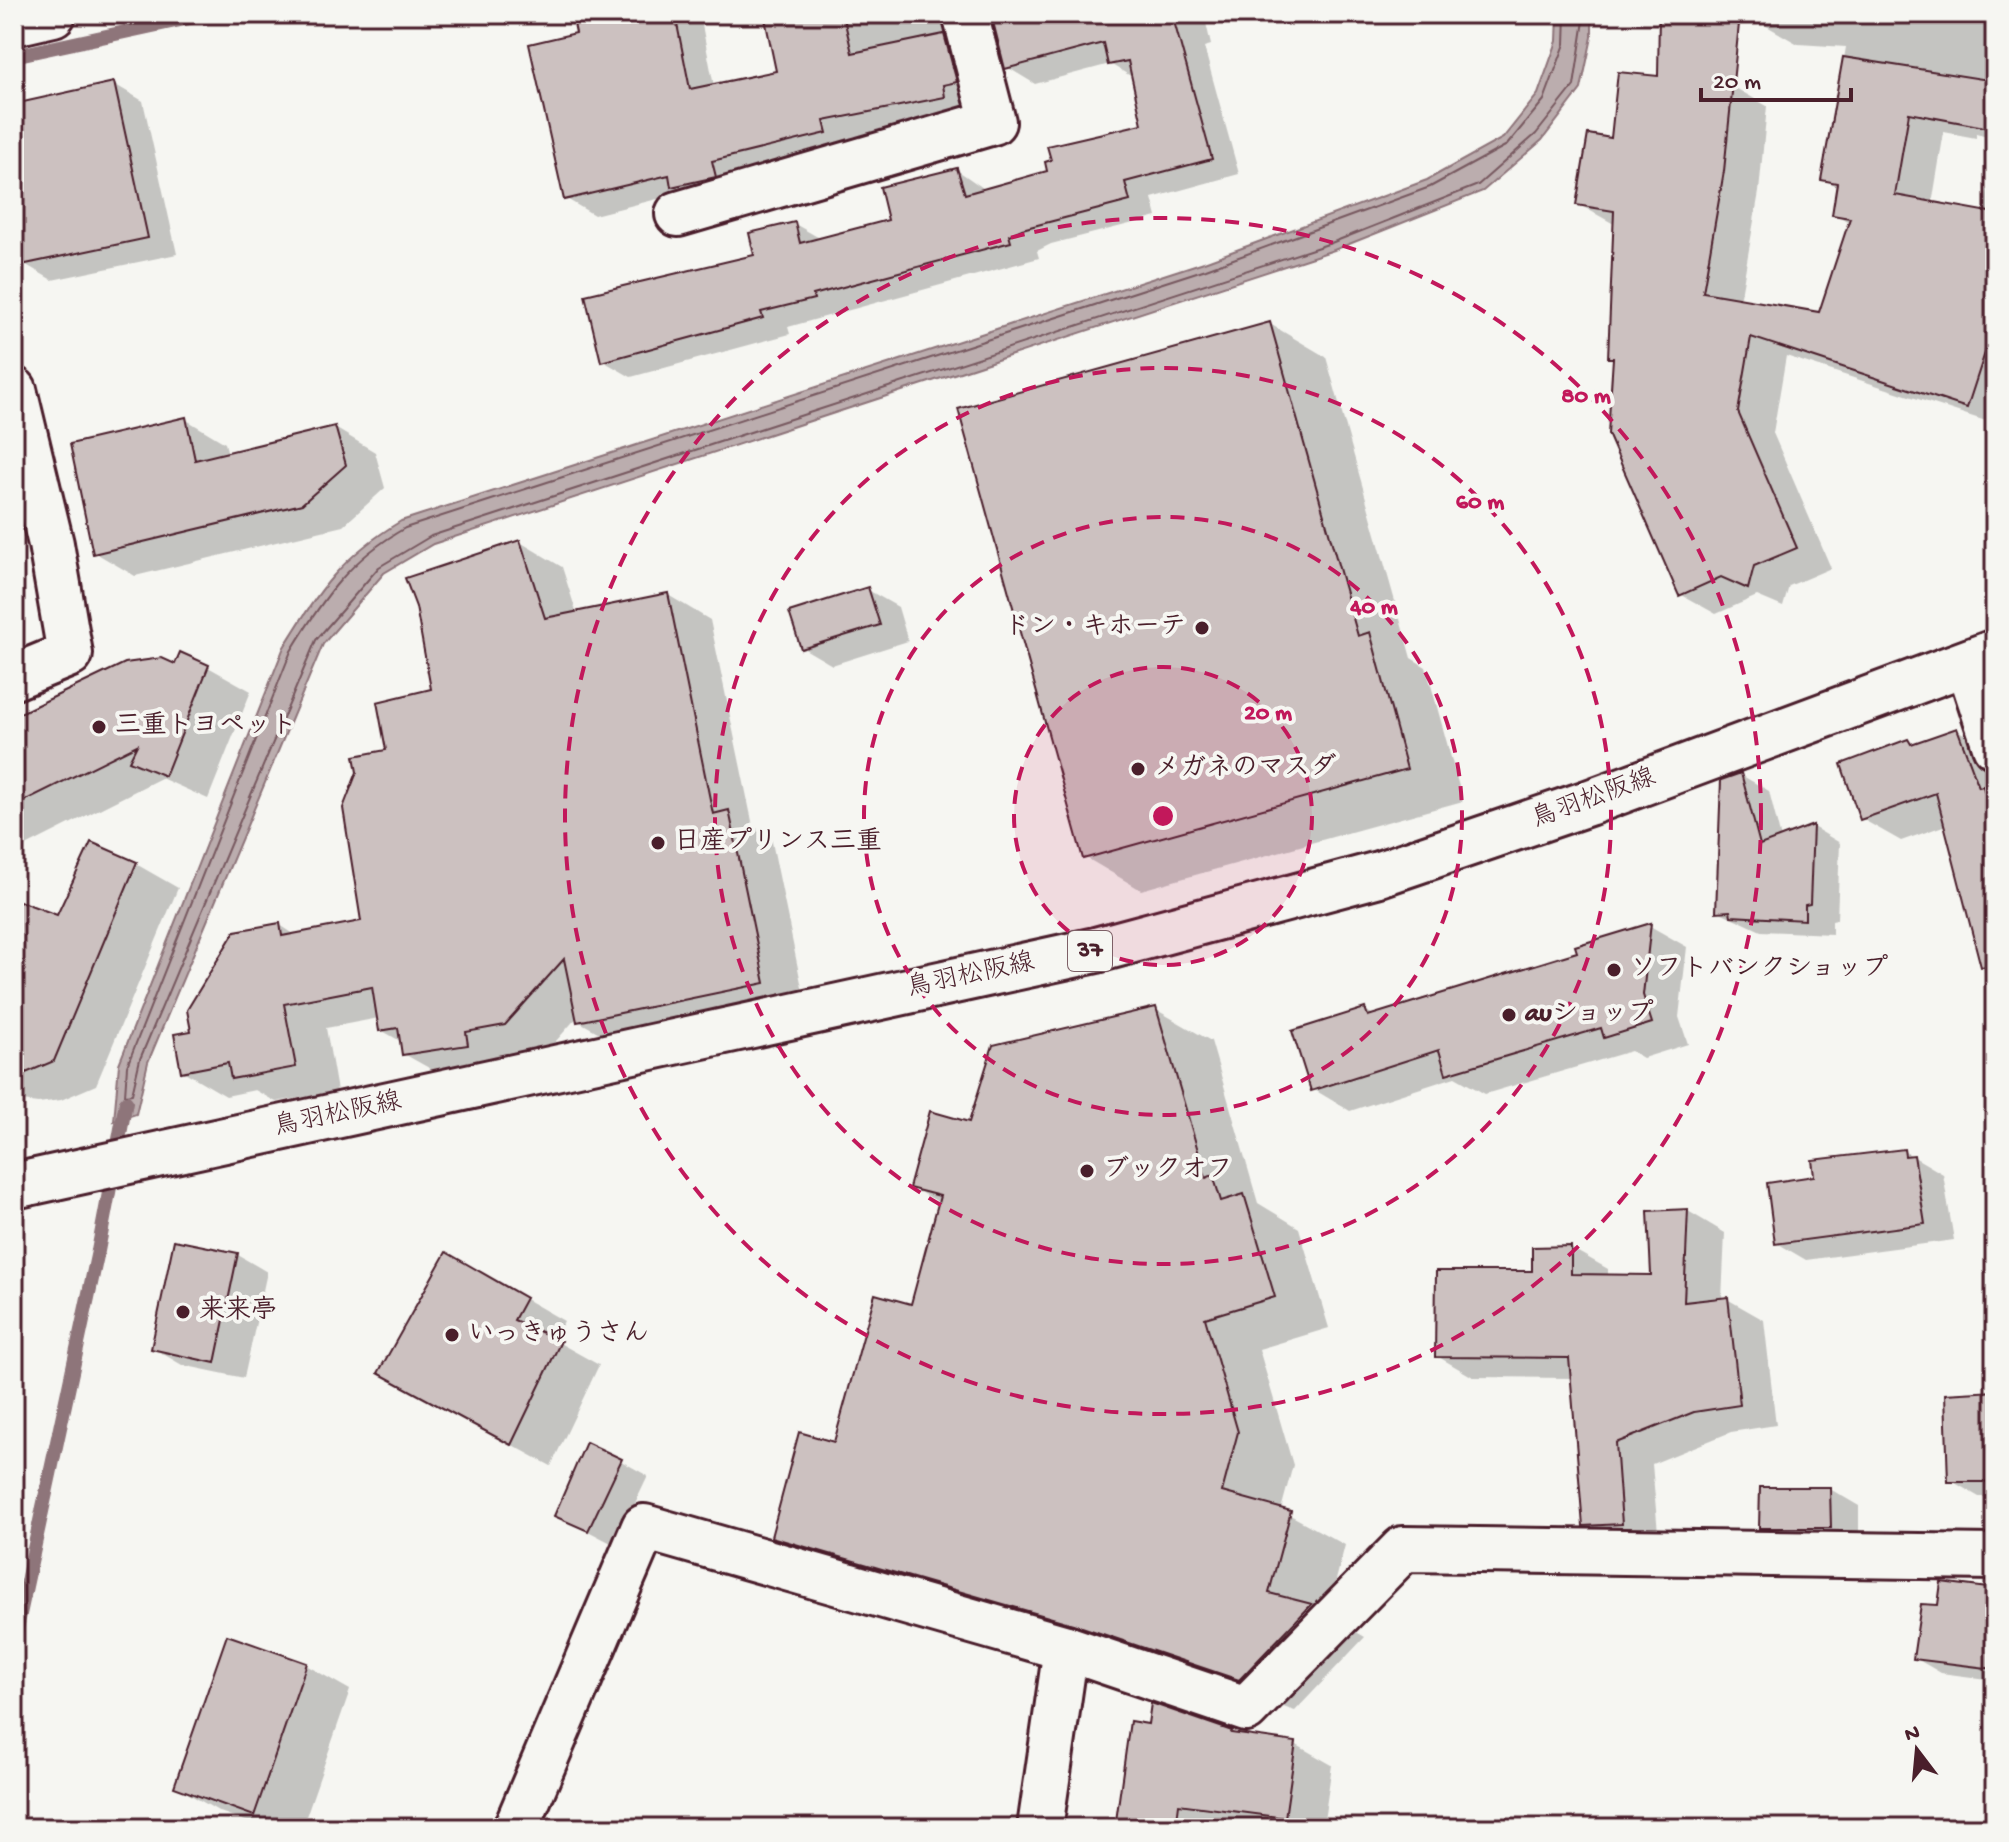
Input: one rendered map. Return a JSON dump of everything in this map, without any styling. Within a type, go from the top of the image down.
[{"type":"street","points":[[14,23],[53,14]]},
{"type":"street","points":[[678,214],[993,122],[965,14]]},
{"type":"street","points":[[14,390],[24,479],[70,654],[14,677]]},
{"type":"street","points":[[1982,657],[1995,746]]},
{"type":"street","name":"鳥羽松阪線","points":[[14,1188],[1096,950],[1379,874],[1588,803],[1982,657]]},
{"type":"street","points":[[516,1828],[644,1527],[1066,1648],[1246,1709],[1403,1549],[1995,1557]]},
{"type":"street","points":[[1040,1828],[1066,1648]]},
{"type":"water","points":[[1558,14],[1592,14],[1592,37],[1581,89],[1542,140],[1483,191],[1334,250],[433,544],[384,573],[323,644],[148,1062],[136,1114],[114,1121],[119,1064],[284,647],[321,591],[347,561],[380,534],[401,521],[1204,262],[1427,180],[1503,138],[1538,94],[1557,41]]},
{"type":"building","points":[[572,14],[675,14],[690,89],[776,71],[764,14],[843,14],[852,53],[944,34],[957,82],[943,85],[945,97],[824,121],[827,133],[712,161],[716,177],[671,187],[669,175],[564,200],[529,44],[576,33]]},
{"type":"building","points":[[991,14],[1172,14],[1212,159],[1125,182],[1130,201],[1022,229],[1009,235],[1011,242],[813,295],[814,299],[761,312],[763,318],[601,362],[585,295],[754,255],[749,233],[795,222],[800,243],[888,220],[880,187],[957,168],[965,194],[1047,171],[1045,162],[1051,160],[1047,146],[1142,124],[1128,61],[1108,65],[1103,43],[1005,69]]},
{"type":"building","points":[[1659,14],[1740,14],[1724,171],[1703,292],[1819,312],[1850,218],[1832,215],[1837,183],[1821,180],[1843,57],[1995,81],[1995,129],[1909,113],[1895,195],[1995,213],[1995,322],[1967,408],[1751,337],[1738,412],[1797,548],[1754,566],[1748,589],[1721,577],[1679,596],[1608,434],[1613,358],[1608,358],[1614,211],[1576,205],[1588,134],[1611,138],[1618,72],[1658,76]]},
{"type":"building","points":[[114,82],[148,238],[21,265],[14,231],[14,104]]},
{"type":"building","points":[[1270,322],[1358,636],[1370,632],[1407,769],[1083,859],[958,409]]},
{"type":"building","points":[[186,417],[195,460],[335,426],[346,465],[302,504],[93,554],[70,444]]},
{"type":"building","points":[[520,540],[545,618],[668,593],[713,814],[729,810],[765,983],[577,1022],[564,959],[505,1025],[466,1032],[468,1045],[402,1055],[398,1028],[379,1031],[372,987],[284,1004],[296,1067],[231,1079],[228,1063],[181,1072],[174,1034],[191,1031],[187,1010],[235,931],[280,923],[282,936],[361,921],[343,808],[357,772],[354,756],[386,750],[377,702],[431,689],[416,607],[405,578]]},
{"type":"building","points":[[868,587],[880,625],[801,649],[789,612]]},
{"type":"building","name":"三重トヨペット","points":[[180,652],[209,665],[165,776],[129,761],[137,745],[14,806],[14,716],[125,663],[162,658],[175,664]]},
{"type":"building","points":[[1957,728],[1979,787],[1983,786],[1995,831],[1995,965],[1981,967],[1936,793],[1860,820],[1841,764],[1908,739],[1911,744]]},
{"type":"building","points":[[1741,773],[1760,845],[1813,825],[1810,904],[1805,905],[1805,920],[1731,916],[1730,911],[1716,912],[1721,780]]},
{"type":"building","points":[[91,842],[137,862],[54,1061],[14,1078],[14,899],[57,915]]},
{"type":"building","points":[[1651,923],[1643,995],[1652,1023],[1604,1038],[1601,1028],[1446,1074],[1439,1050],[1311,1091],[1292,1031],[1365,1008],[1368,1016],[1577,952],[1575,946]]},
{"type":"building","points":[[1156,1007],[1206,1178],[1213,1175],[1221,1201],[1244,1194],[1275,1297],[1205,1318],[1238,1432],[1222,1492],[1291,1511],[1269,1593],[1312,1604],[1239,1680],[1073,1624],[771,1537],[799,1432],[834,1442],[875,1294],[911,1304],[940,1196],[909,1188],[930,1111],[969,1122],[993,1045]]},
{"type":"building","points":[[1904,1149],[1905,1156],[1914,1155],[1925,1224],[1775,1244],[1767,1183],[1814,1176],[1812,1160]]},
{"type":"building","points":[[1688,1209],[1684,1302],[1728,1297],[1740,1405],[1694,1412],[1616,1443],[1622,1524],[1583,1526],[1569,1358],[1435,1357],[1436,1271],[1532,1271],[1532,1247],[1571,1246],[1571,1274],[1651,1275],[1648,1211]]},
{"type":"building","points":[[174,1240],[238,1253],[215,1363],[151,1349]]},
{"type":"building","name":"いっきゅうさん","points":[[446,1252],[526,1298],[514,1320],[561,1341],[511,1445],[378,1373]]},
{"type":"building","points":[[1995,1391],[1995,1482],[1948,1482],[1945,1394]]},
{"type":"building","points":[[586,1442],[622,1459],[588,1531],[554,1516]]},
{"type":"building","points":[[1760,1487],[1830,1487],[1831,1528],[1759,1528]]},
{"type":"building","points":[[1941,1582],[1995,1589],[1995,1669],[1913,1659],[1921,1604],[1938,1605]]},
{"type":"building","points":[[227,1635],[307,1663],[254,1816],[174,1787]]},
{"type":"building","points":[[1151,1703],[1231,1733],[1296,1742],[1285,1818],[1179,1804],[1176,1828],[1115,1828],[1130,1721],[1148,1724]]},
{"type":"waterway","points":[[14,56],[208,14]]},
{"type":"waterway","points":[[14,1642],[98,1251],[126,1102]]},
{"type":"place","name":"ドン・キホーテ","points":[[1202,628]]},
{"type":"place","name":"三重トヨペット","points":[[99,727]]},
{"type":"place","name":"メガネのマスダ","points":[[1138,769]]},
{"type":"place","name":"日産プリンス三重","points":[[658,843]]},
{"type":"place","name":"ソフトバンクショップ","points":[[1614,970]]},
{"type":"place","name":"auショップ","points":[[1509,1015]]},
{"type":"place","name":"ブックオフ","points":[[1087,1171]]},
{"type":"place","name":"来来亭","points":[[183,1312]]},
{"type":"place","name":"いっきゅうさん","points":[[452,1335]]}]
